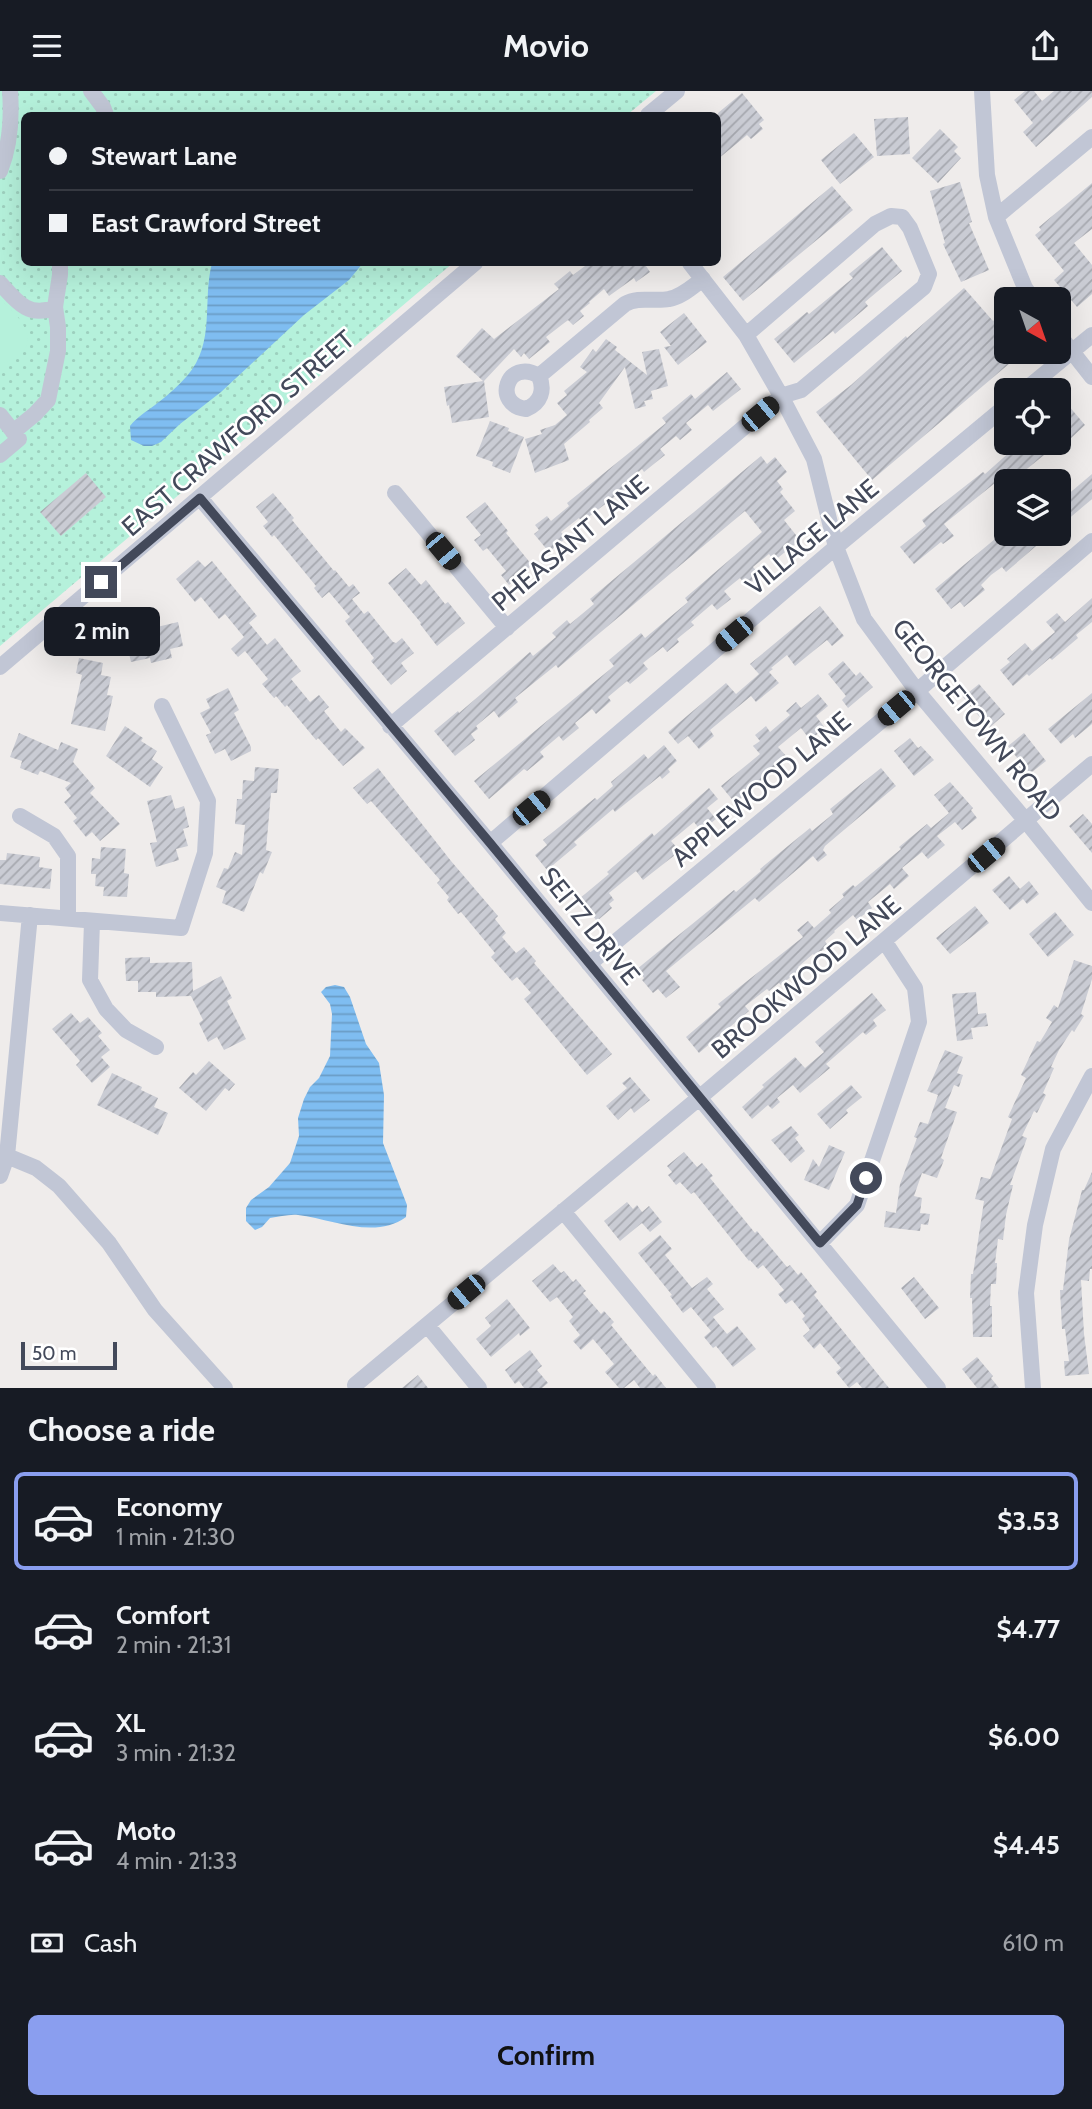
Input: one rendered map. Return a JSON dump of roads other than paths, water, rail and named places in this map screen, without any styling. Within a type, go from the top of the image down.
[{"type":"street","points":[[0,171],[10,126],[10,91]]},
{"type":"street","points":[[91,91],[104,112]]},
{"type":"street","points":[[652,112],[677,91]]},
{"type":"street","points":[[982,91],[987,175],[996,217],[1025,287]]},
{"type":"street","points":[[996,217],[1092,137]]},
{"type":"street","name":"PHEASANT LANE","points":[[390,726],[781,396],[801,390],[924,288],[929,274],[910,228],[902,218],[891,216],[875,224],[746,335]]},
{"type":"street","points":[[13,432],[48,400],[58,351],[55,307],[60,266]]},
{"type":"street","name":"EAST CRAWFORD STREET","points":[[0,667],[471,266]]},
{"type":"street","name":"GEORGETOWN ROAD","points":[[692,266],[746,335],[814,459],[836,547],[864,619],[917,691],[1092,903]]},
{"type":"street","points":[[539,376],[632,300],[673,298],[702,279]]},
{"type":"street","points":[[0,283],[23,307],[41,311],[55,307]]},
{"type":"street","points":[[1092,335],[1071,352],[1092,377]]},
{"type":"street","points":[[1040,378],[1057,364]]},
{"type":"street","points":[[0,415],[19,439],[0,455]]},
{"type":"street","name":"VILLAGE LANE","points":[[490,843],[836,547],[994,416]]},
{"type":"street","points":[[395,493],[507,628]]},
{"type":"street","name":"SEITZ DRIVE","points":[[200,498],[490,843],[938,1388]]},
{"type":"street","name":"APPLEWOOD LANE","points":[[589,964],[917,691],[1092,541]]},
{"type":"street","points":[[0,913],[181,928],[205,853],[208,801],[162,706]]},
{"type":"street","name":"BROOKWOOD LANE","points":[[355,1385],[885,942],[1092,764]]},
{"type":"street","points":[[20,816],[54,836],[68,856],[68,918]]},
{"type":"street","points":[[0,1176],[7,1156],[30,915]]},
{"type":"street","points":[[92,922],[90,981],[106,1009],[126,1030],[156,1047]]},
{"type":"street","points":[[820,1243],[857,1205],[919,1021],[915,988],[885,942]]},
{"type":"street","points":[[1032,1388],[1026,1293],[1035,1225],[1053,1149],[1092,1076]]},
{"type":"street","points":[[7,1156],[36,1168],[59,1186],[109,1243],[155,1310],[225,1388]]},
{"type":"street","points":[[563,1211],[708,1388]]},
{"type":"street","points":[[427,1325],[479,1388]]},
{"type":"water","points":[[211,266],[361,266],[349,280],[304,315],[221,392],[161,442],[144,446],[131,440],[130,426],[168,395],[196,363],[205,336]]},
{"type":"water","points":[[326,987],[344,987],[350,997],[366,1044],[379,1063],[384,1095],[383,1143],[407,1205],[406,1217],[394,1224],[367,1228],[291,1215],[270,1218],[255,1230],[246,1221],[246,1208],[290,1163],[299,1136],[298,1118],[304,1099],[330,1056],[332,1014],[330,1004],[321,992]]}]
